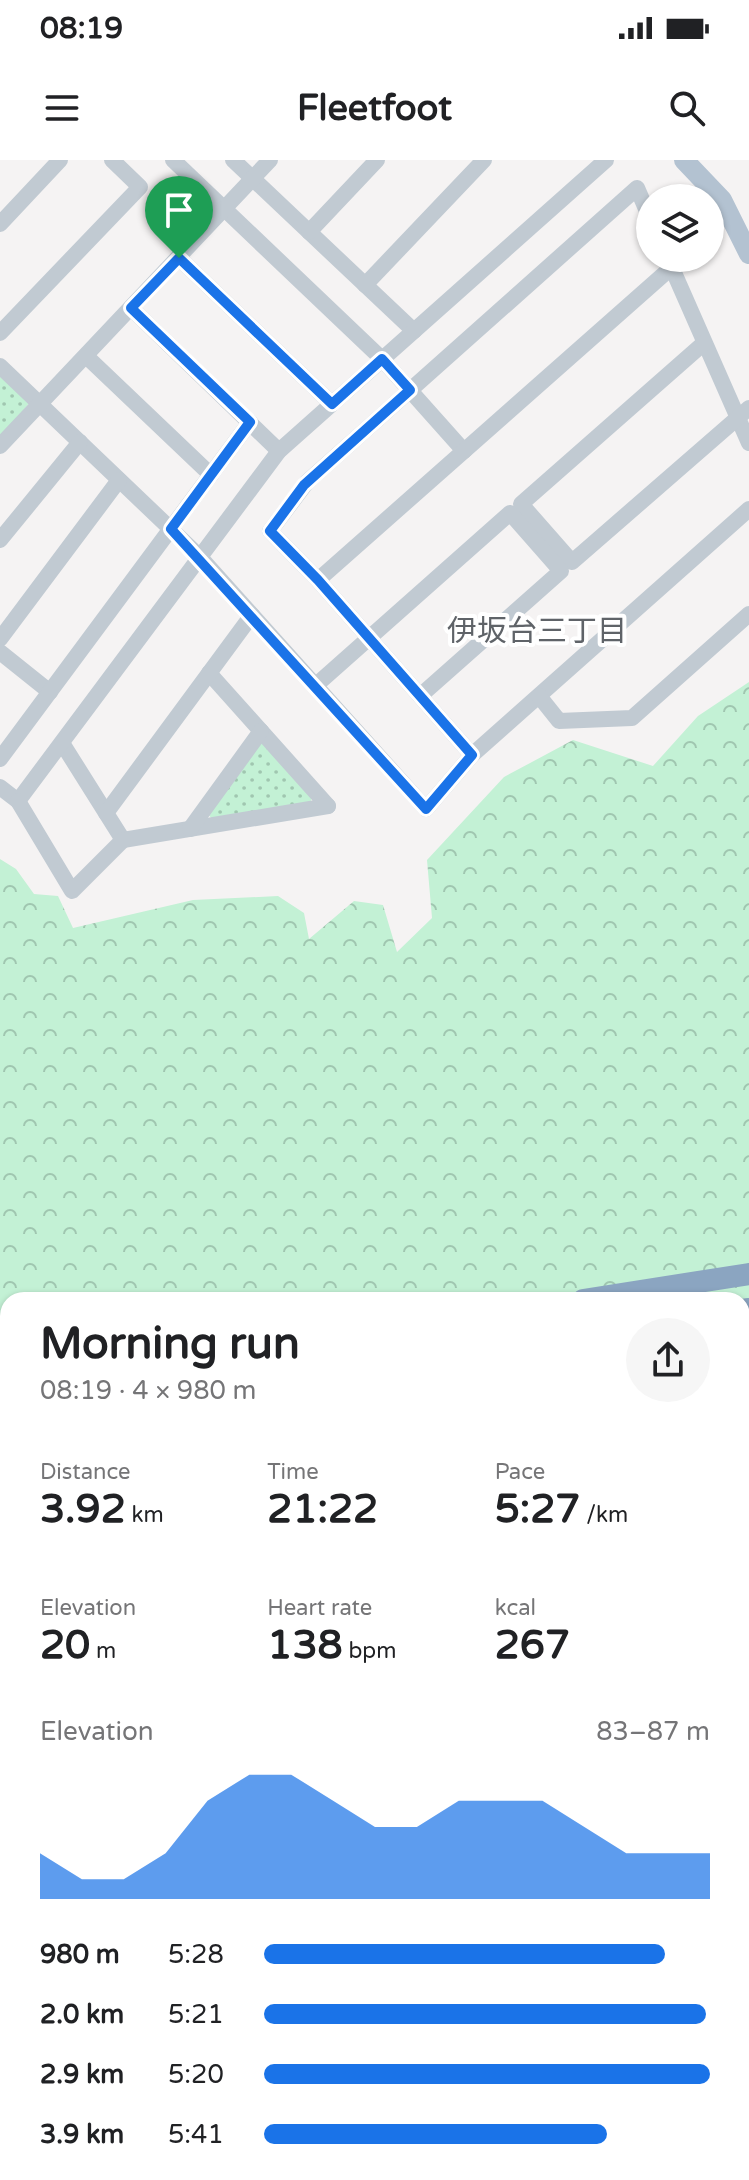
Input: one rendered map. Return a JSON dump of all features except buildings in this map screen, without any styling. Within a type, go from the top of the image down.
[{"type":"highway","points":[[634,1292],[749,1274]]},
{"type":"main road","points":[[684,160],[722,200],[749,254]]},
{"type":"street","points":[[0,224],[60,160]]},
{"type":"street","points":[[0,333],[140,187],[112,160]]},
{"type":"street","points":[[173,160],[382,359],[464,451]]},
{"type":"street","points":[[233,160],[414,331]]},
{"type":"street","points":[[0,446],[270,160]]},
{"type":"street","points":[[309,232],[377,160]]},
{"type":"street","points":[[365,285],[484,160]]},
{"type":"street","points":[[18,801],[279,451],[606,160]]},
{"type":"street","points":[[472,755],[318,580],[270,531],[304,485],[636,189]]},
{"type":"street","points":[[179,258],[332,404]]},
{"type":"street","points":[[318,580],[659,272]]},
{"type":"street","points":[[674,272],[704,343],[743,412],[749,443]]},
{"type":"street","points":[[131,308],[279,451]]},
{"type":"street","points":[[704,343],[521,504],[572,562],[743,412]]},
{"type":"street","points":[[86,356],[211,475]]},
{"type":"street","points":[[0,366],[200,557],[426,809],[472,755],[749,509]]},
{"type":"street","points":[[0,759],[250,422]]},
{"type":"street","points":[[0,540],[80,442]]},
{"type":"street","points":[[0,639],[119,480]]},
{"type":"street","points":[[315,686],[510,513],[561,571],[420,696]]},
{"type":"street","points":[[539,696],[559,721],[632,718],[749,614]]},
{"type":"street","points":[[106,813],[252,615]]},
{"type":"street","points":[[0,652],[50,692]]},
{"type":"street","points":[[0,787],[18,801],[72,891],[123,840],[328,806],[209,673]]},
{"type":"street","points":[[190,829],[261,731]]},
{"type":"street","points":[[62,743],[123,840]]},
{"type":"green space","points":[[0,374],[30,402],[0,439]]},
{"type":"green space","points":[[749,682],[749,1292],[0,1292],[0,859],[16,869],[34,894],[58,896],[73,928],[193,900],[278,896],[304,913],[309,939],[354,901],[383,905],[397,952],[432,918],[427,860],[504,777],[573,740],[653,766],[698,716]]},
{"type":"green space","points":[[264,742],[312,796],[310,804],[213,820],[207,813],[260,743]]},
{"type":"district","name":"伊坂台三丁目","points":[[537,631]]},
{"type":"route","points":[[179,258],[332,404],[382,359],[410,390],[304,485],[270,531],[309,575],[318,580],[472,755],[426,809],[200,557],[171,529],[250,422],[131,308],[179,258]]}]
